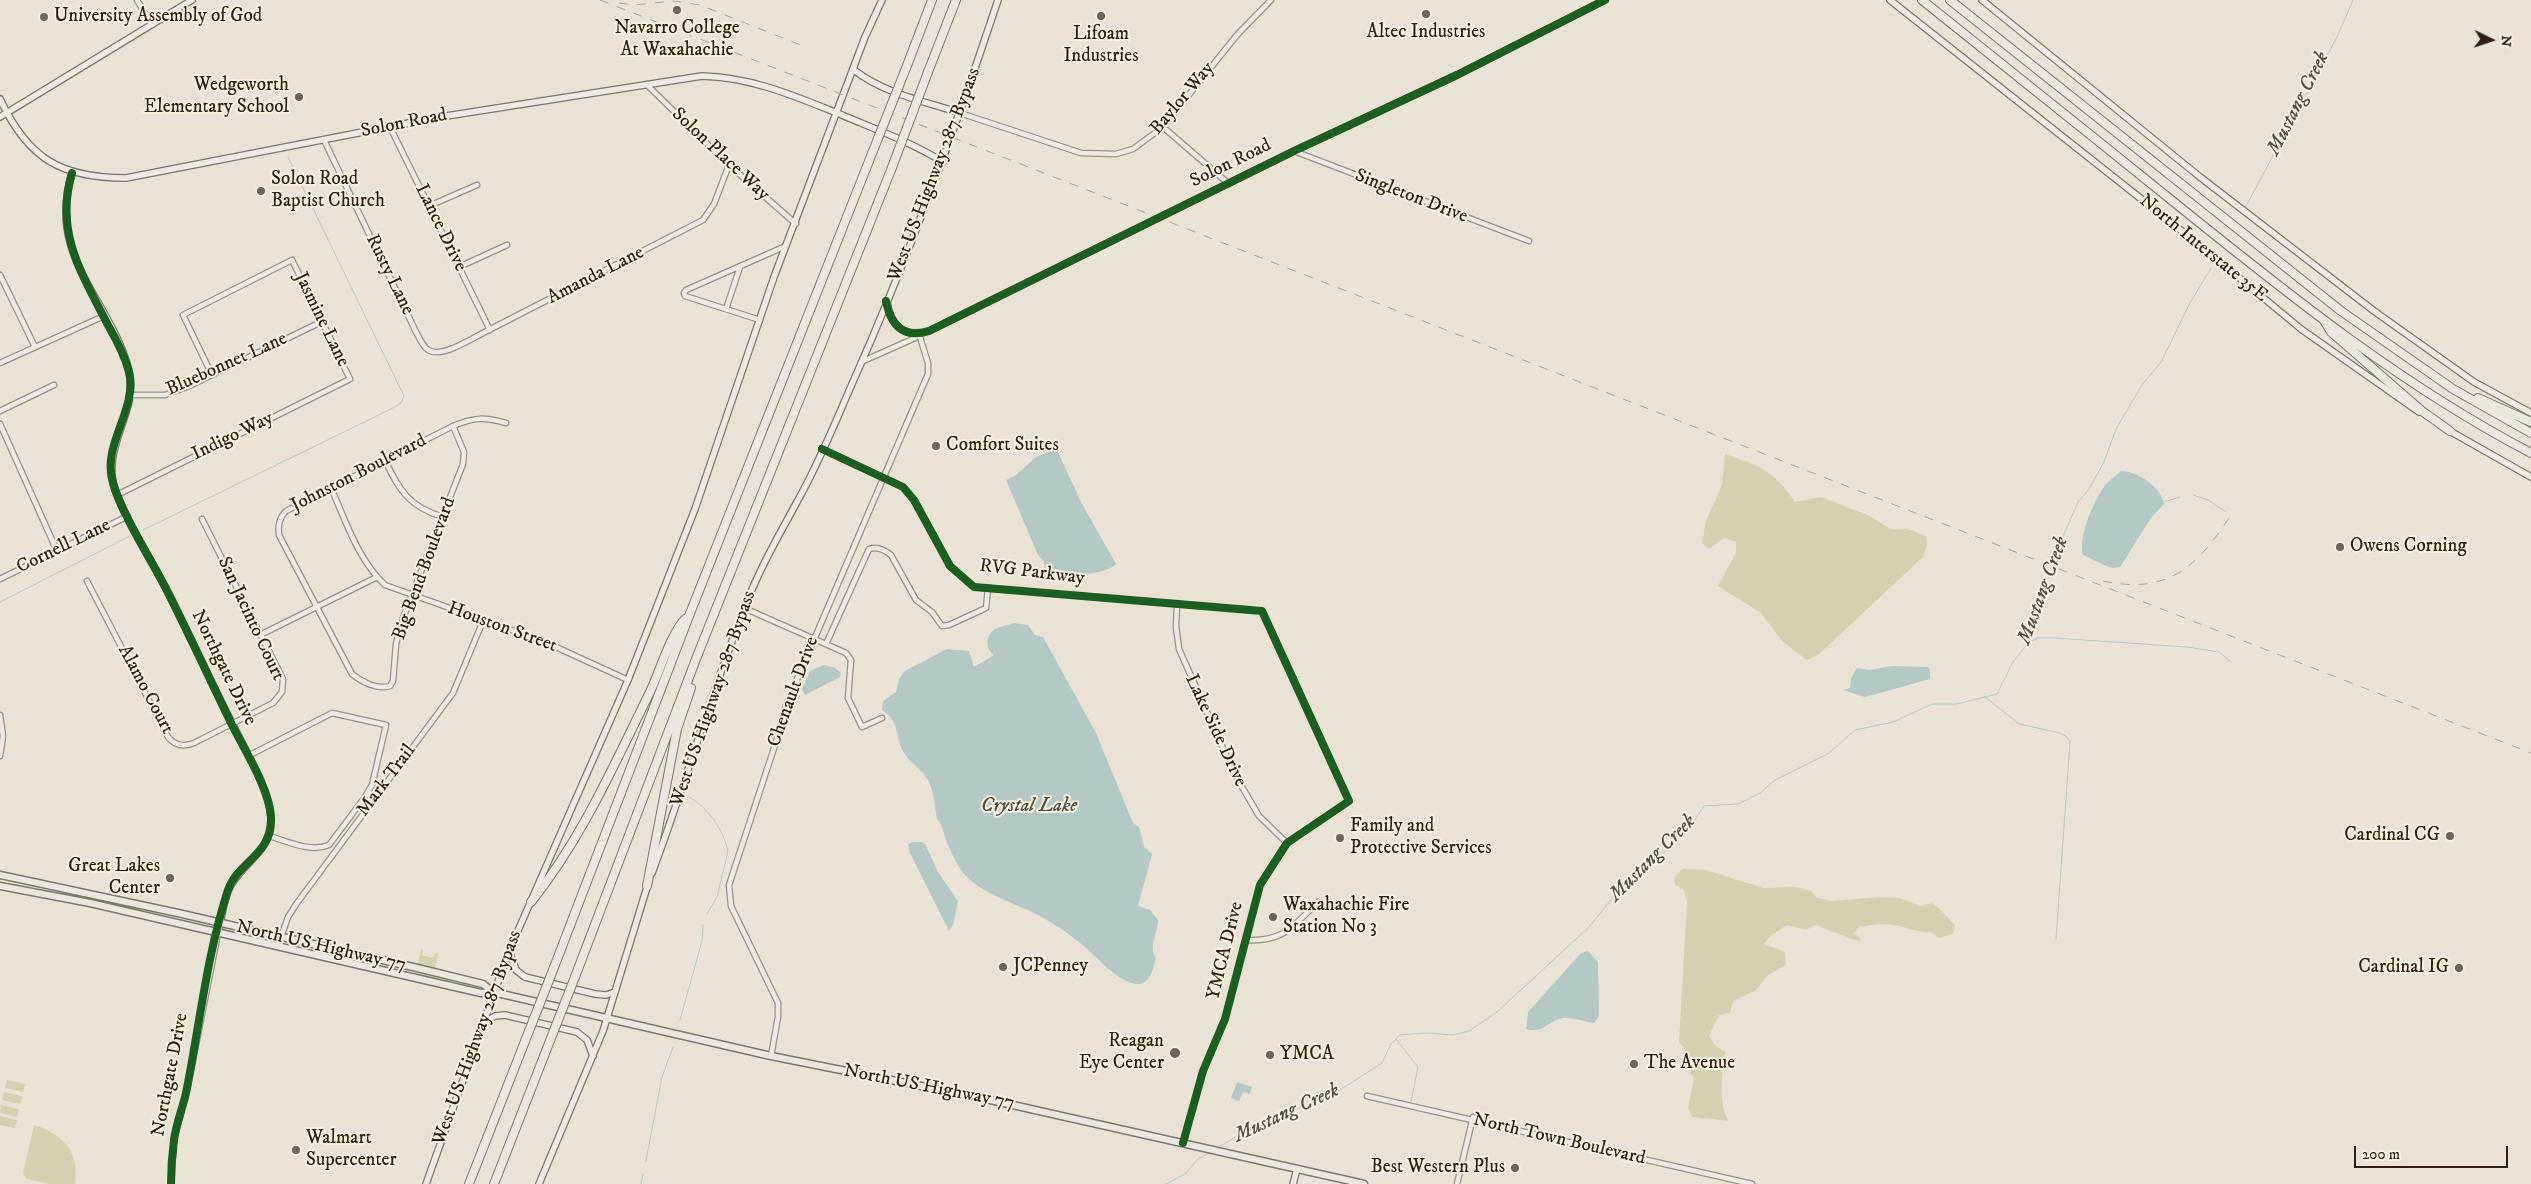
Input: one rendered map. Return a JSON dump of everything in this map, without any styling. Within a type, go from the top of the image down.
[{"type":"highway","points":[[469,1184],[689,616],[932,0]]},
{"type":"highway","points":[[494,1184],[700,650],[891,170],[956,0]]},
{"type":"highway","points":[[1922,0],[2254,267],[2398,374],[2473,422],[2531,453]]},
{"type":"highway","points":[[1950,0],[2340,311],[2453,389],[2531,433]]},
{"type":"highway","points":[[2321,316],[2330,332],[2422,411],[2450,431]]},
{"type":"highway","points":[[2400,354],[2494,407],[2531,422]]},
{"type":"highway","points":[[531,902],[544,885],[588,815],[682,622],[689,616]]},
{"type":"highway","points":[[647,886],[677,729],[697,670],[700,650]]},
{"type":"main road","points":[[0,117],[192,0]]},
{"type":"main road","name":"West US Highway 287 Bypass","points":[[426,1184],[468,1059],[484,1025],[493,992],[508,951],[628,680],[695,508],[786,246],[796,224],[865,37],[882,0]]},
{"type":"main road","name":"West US Highway 287 Bypass","points":[[538,1184],[593,1056],[615,992],[647,886],[677,807],[721,669],[744,608],[762,567],[802,493],[862,362],[943,162],[998,0]]},
{"type":"main road","name":"Solon Road","points":[[919,334],[960,316],[1294,151],[1457,75],[1605,0]]},
{"type":"main road","name":"North Interstate 35E","points":[[1890,0],[2215,257],[2301,329],[2368,378],[2450,431],[2531,477]]},
{"type":"main road","points":[[1982,0],[2200,177],[2374,311],[2474,382],[2531,413]]},
{"type":"main road","points":[[854,70],[865,78],[929,105],[960,113]]},
{"type":"main road","name":"Solon Road","points":[[0,99],[21,136],[36,152],[72,173],[101,178],[126,178],[390,127],[702,76],[720,77],[767,86],[916,145],[943,162]]},
{"type":"main road","name":"Northgate Drive","points":[[72,173],[66,197],[66,227],[70,245],[82,274],[120,348],[129,372],[131,395],[112,458],[112,479],[117,495],[178,612],[248,756],[269,807],[271,819],[269,836],[261,851],[231,884],[218,933]]},
{"type":"main road","points":[[886,302],[888,312],[895,324],[911,334],[919,334]]},
{"type":"main road","name":"North US Highway 77","points":[[0,875],[483,984],[493,992]]},
{"type":"main road","name":"North US Highway 77","points":[[0,886],[90,903],[481,993],[493,992],[771,1056],[986,1099],[1364,1184]]},
{"type":"main road","points":[[321,957],[325,947]]},
{"type":"main road","points":[[508,951],[516,970],[525,977],[603,996],[615,992]]},
{"type":"main road","points":[[484,1025],[491,1017],[500,1015],[578,1032],[587,1040],[593,1056]]},
{"type":"main road","points":[[1293,1184],[1297,1169]]},
{"type":"street","points":[[137,0],[152,26]]},
{"type":"street","name":"Baylor Way","points":[[960,113],[1081,153],[1098,155],[1116,154],[1133,149],[1163,127],[1237,35],[1271,0]]},
{"type":"street","name":"Solon Place Way","points":[[646,84],[729,165],[796,224]]},
{"type":"street","name":"Lance Drive","points":[[390,127],[490,330]]},
{"type":"street","points":[[1163,127],[1229,184]]},
{"type":"street","name":"Rusty Lane","points":[[324,140],[416,332],[426,349],[432,352]]},
{"type":"street","name":"Singleton Drive","points":[[1294,151],[1529,241]]},
{"type":"street","name":"Amanda Lane","points":[[432,352],[446,351],[490,330],[703,220],[714,204],[729,165]]},
{"type":"street","points":[[429,206],[477,185]]},
{"type":"street","points":[[459,267],[507,245]]},
{"type":"street","points":[[760,320],[685,296],[684,293],[686,290],[786,246]]},
{"type":"street","name":"Jasmine Lane","points":[[212,375],[183,315],[292,260],[350,379]]},
{"type":"street","points":[[726,309],[740,267]]},
{"type":"street","points":[[0,275],[35,346]]},
{"type":"street","points":[[0,363],[104,316]]},
{"type":"street","name":"Bluebonnet Lane","points":[[131,395],[165,395],[212,375],[321,322]]},
{"type":"street","points":[[862,362],[915,338],[919,334]]},
{"type":"street","name":"Chenault Drive","points":[[771,1056],[778,1017],[778,1003],[731,906],[729,885],[776,742],[786,705],[813,638],[928,374],[928,363],[919,334]]},
{"type":"street","name":"Indigo Way","points":[[117,495],[350,379]]},
{"type":"street","points":[[0,411],[54,385]]},
{"type":"street","name":"Johnston Boulevard","points":[[316,607],[279,535],[279,520],[286,511],[453,426],[485,417],[506,423]]},
{"type":"street","points":[[0,424],[57,550]]},
{"type":"street","name":"Big Bend Boulevard","points":[[316,607],[352,674],[361,682],[386,687],[390,686],[393,681],[396,644],[402,618],[463,464],[464,452],[453,426]]},
{"type":"street","name":"RVG Parkway","points":[[822,449],[904,487],[914,500],[950,566],[974,587],[1262,611],[1349,801]]},
{"type":"street","points":[[386,460],[397,486],[414,504],[442,518]]},
{"type":"street","points":[[260,635],[376,577],[360,550],[331,488]]},
{"type":"street","name":"Cornell Lane","points":[[0,579],[128,516]]},
{"type":"street","name":"San Jacinto Court","points":[[202,519],[283,679],[282,692],[273,703],[232,724]]},
{"type":"street","points":[[826,644],[869,549],[876,548],[891,555],[916,600],[932,612],[942,626],[949,626],[986,608],[988,588]]},
{"type":"street","name":"Houston Street","points":[[376,577],[385,584],[412,595],[545,642],[628,680]]},
{"type":"street","name":"Alamo Court","points":[[87,581],[172,741],[179,745],[187,746],[232,724]]},
{"type":"street","name":"Lake Side Drive","points":[[1176,604],[1179,650],[1234,773],[1260,816],[1287,843]]},
{"type":"street","points":[[744,608],[850,656],[848,698],[862,727],[882,718]]},
{"type":"street","name":"Mark Trail","points":[[281,937],[288,917],[319,872],[453,693],[483,621]]},
{"type":"street","points":[[248,756],[332,714],[386,725],[372,785],[328,845],[320,849],[269,836]]},
{"type":"street","points":[[0,715],[3,736],[0,756]]},
{"type":"street","name":"YMCA Drive","points":[[1186,1144],[1202,1071],[1225,1019],[1260,885],[1287,843],[1349,801]]},
{"type":"street","points":[[1246,940],[1270,940],[1279,936],[1318,902]]},
{"type":"street","name":"Northgate Drive","points":[[172,1184],[174,1139],[187,1090],[218,933]]},
{"type":"street","name":"North Town Boulevard","points":[[1366,1096],[1752,1184]]},
{"type":"street","points":[[1457,1184],[1472,1119]]},
{"type":"shaded area","points":[[1725,454],[1748,462],[1765,471],[1780,483],[1795,502],[1821,497],[1870,516],[1890,529],[1908,529],[1926,536],[1927,545],[1923,557],[1818,655],[1807,660],[1783,642],[1761,613],[1718,586],[1736,553],[1736,542],[1724,538],[1709,549],[1702,543],[1706,521],[1722,485]]},
{"type":"shaded area","points":[[1682,869],[1706,870],[1763,888],[1797,887],[1811,891],[1817,898],[1832,901],[1879,897],[1899,898],[1920,906],[1932,903],[1955,925],[1953,934],[1939,938],[1931,932],[1879,924],[1859,927],[1854,933],[1860,938],[1860,942],[1815,925],[1806,930],[1787,925],[1770,936],[1764,944],[1785,952],[1786,965],[1767,976],[1756,990],[1733,1001],[1730,1013],[1719,1015],[1709,1036],[1715,1045],[1725,1052],[1722,1098],[1723,1107],[1729,1121],[1692,1117],[1688,1108],[1694,1078],[1684,1050],[1679,1042],[1687,903],[1684,890],[1675,885],[1674,878]]},
{"type":"shaded area","points":[[421,949],[423,950],[422,955],[433,958],[435,953],[438,954],[435,968],[431,970],[421,968],[418,964]]},
{"type":"shaded area","points":[[7,1080],[25,1084],[23,1092],[5,1088]]},
{"type":"shaded area","points":[[4,1092],[22,1096],[20,1104],[2,1100]]},
{"type":"shaded area","points":[[1,1105],[19,1109],[17,1117],[0,1113]]},
{"type":"shaded area","points":[[0,1116],[17,1120],[15,1128],[0,1125]]},
{"type":"shaded area","points":[[34,1125],[61,1139],[67,1146],[75,1163],[75,1184],[50,1184],[27,1179],[23,1173]]},
{"type":"water","points":[[1058,442],[1057,450],[1081,502],[1116,564],[1110,568],[1082,574],[1060,574],[1045,570],[1044,562],[1038,555],[1006,480],[1016,475],[1036,457],[1050,451]]},
{"type":"water","points":[[2121,471],[2135,474],[2148,481],[2159,492],[2164,504],[2151,518],[2120,567],[2111,568],[2083,555],[2082,548],[2085,528],[2098,496],[2108,482]]},
{"type":"water","name":"Crystal Lake","points":[[1014,623],[1028,625],[1035,635],[1043,637],[1096,733],[1133,823],[1139,827],[1144,847],[1152,854],[1138,906],[1150,910],[1158,920],[1153,944],[1156,958],[1149,978],[1142,983],[1138,984],[1122,979],[1063,930],[1034,913],[990,893],[967,877],[960,869],[946,840],[942,826],[937,819],[929,782],[904,753],[895,724],[882,710],[883,701],[896,692],[899,679],[905,671],[947,649],[969,651],[974,667],[994,655],[988,645],[990,633],[997,628]]},
{"type":"water","points":[[824,665],[835,668],[841,673],[840,677],[805,695],[802,689],[810,671]]},
{"type":"water","points":[[1892,666],[1928,667],[1930,679],[1865,697],[1843,690],[1850,688],[1851,678],[1857,668],[1869,670]]},
{"type":"water","points":[[913,842],[925,844],[938,872],[958,901],[953,925],[949,931],[910,853],[908,844]]},
{"type":"water","points":[[1588,951],[1598,962],[1599,1016],[1594,1023],[1563,1018],[1537,1030],[1526,1029],[1528,1012],[1581,953]]},
{"type":"water","points":[[1237,1082],[1252,1087],[1250,1094],[1243,1092],[1239,1101],[1231,1098]]},
{"type":"waterway","name":"Mustang Creek","points":[[2245,208],[2337,37],[2353,0]]},
{"type":"waterway","points":[[143,530],[391,409],[401,403],[404,396],[288,157]]},
{"type":"waterway","name":"Mustang Creek","points":[[1217,1148],[1273,1117],[1329,1097],[1382,1063],[1391,1044],[1400,1035],[1427,1033],[1453,1035],[1469,1031],[1497,1012],[1589,927],[1614,896],[1640,876],[1689,828],[1704,806],[1738,804],[1760,793],[1775,780],[1829,753],[1855,730],[1893,722],[1932,704],[1957,704],[1997,694],[2013,662],[2028,643],[2029,624],[2036,602],[2046,580],[2055,572],[2064,534],[2078,502],[2089,489],[2104,462],[2116,429],[2142,385],[2161,362],[2191,301],[2211,268]]},
{"type":"waterway","points":[[2193,495],[2208,500],[2226,512]]},
{"type":"waterway","points":[[2164,502],[2180,497]]},
{"type":"waterway","points":[[0,602],[130,536]]},
{"type":"waterway","points":[[2029,642],[2038,638],[2055,638],[2187,647],[2219,652],[2231,662]]},
{"type":"waterway","points":[[1984,696],[2019,724],[2060,733],[2066,736],[2070,742],[2056,939]]},
{"type":"waterway","points":[[689,797],[696,801],[714,820],[728,851],[717,897],[707,914]]},
{"type":"waterway","points":[[680,1020],[702,941],[703,925]]},
{"type":"waterway","points":[[1396,1039],[1418,1067],[1411,1102]]},
{"type":"waterway","points":[[646,1161],[662,1077],[673,1047]]},
{"type":"waterway","name":"Mustang Creek","points":[[1166,1184],[1185,1174],[1198,1159],[1209,1153]]},
{"type":"waterway","points":[[641,1184],[643,1174]]},
{"type":"railway","points":[[600,0],[2531,753]]},
{"type":"railway","points":[[619,3],[634,5],[674,1],[700,5],[803,46]]},
{"type":"railway","points":[[2103,581],[2146,584],[2163,580],[2179,573],[2206,549],[2231,515]]},
{"type":"cycle path","points":[[886,301],[891,317],[900,328],[912,333],[929,331],[1294,151],[1457,75],[1605,0]]},
{"type":"cycle path","points":[[72,173],[67,195],[67,215],[69,235],[74,253],[81,272],[120,349],[129,372],[129,400],[112,455],[113,483],[129,522],[164,585],[262,783],[271,817],[267,840],[233,880],[221,914],[209,963],[187,1088],[175,1134],[171,1184]]},
{"type":"cycle path","points":[[822,449],[903,487],[914,500],[950,566],[974,587],[1262,611],[1349,801],[1287,843],[1260,885],[1225,1019],[1203,1071],[1183,1143]]},
{"type":"place","name":"Navarro College At Waxahachie","points":[[677,10]]},
{"type":"place","name":"Altec Industries","points":[[1426,14]]},
{"type":"place","name":"Lifoam Industries","points":[[1101,16]]},
{"type":"place","name":"University Assembly of God","points":[[44,17]]},
{"type":"place","name":"Wedgeworth Elementary School","points":[[299,97]]},
{"type":"place","name":"Solon Road Baptist Church","points":[[261,191]]},
{"type":"place","name":"Comfort Suites","points":[[936,446]]},
{"type":"place","name":"Owens Corning","points":[[2340,547]]},
{"type":"place","name":"Cardinal CG","points":[[2450,836]]},
{"type":"place","name":"Family and Protective Services","points":[[1340,838]]},
{"type":"place","name":"Great Lakes Center","points":[[170,878]]},
{"type":"place","name":"Waxahachie Fire Station No 3","points":[[1273,917]]},
{"type":"place","name":"JCPenney","points":[[1003,967]]},
{"type":"place","name":"Cardinal IG","points":[[2459,968]]},
{"type":"place","name":"Reagan Eye Center","points":[[1175,1053]]},
{"type":"place","name":"YMCA","points":[[1270,1055]]},
{"type":"place","name":"The Avenue","points":[[1634,1064]]},
{"type":"place","name":"Walmart Supercenter","points":[[296,1150]]},
{"type":"place","name":"Best Western Plus","points":[[1515,1168]]}]
